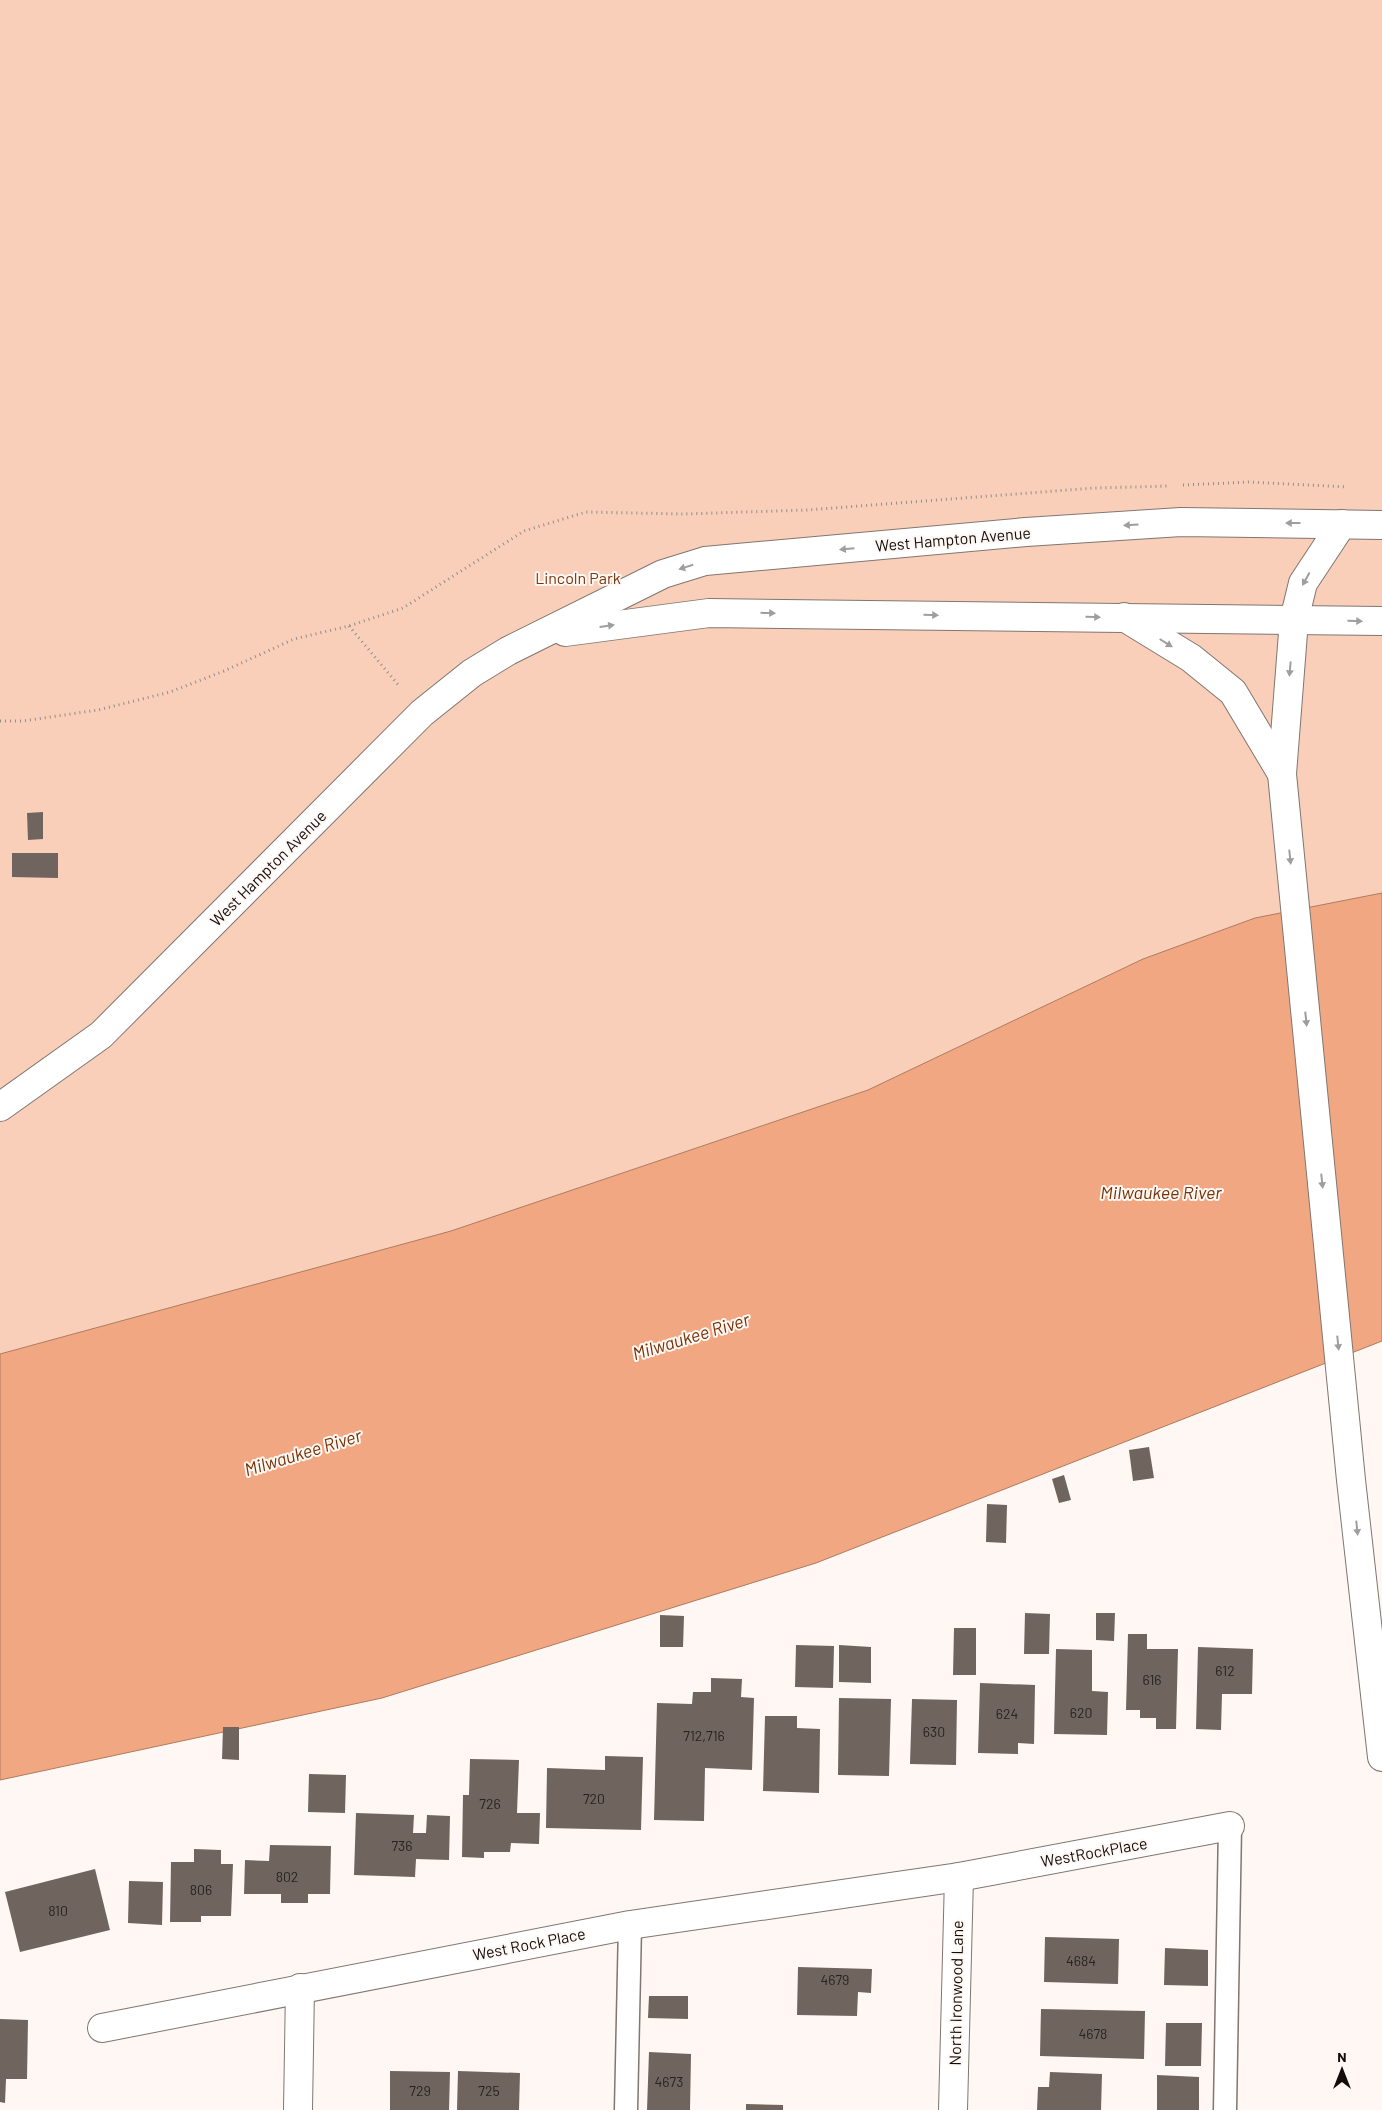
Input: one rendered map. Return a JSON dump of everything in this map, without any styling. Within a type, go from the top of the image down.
[{"type":"main road","name":"West Hampton Avenue","points":[[0,1107],[101,1035],[422,713],[472,673],[508,651],[663,574],[705,561],[1026,532],[1181,522],[1382,525]]},
{"type":"main road","points":[[1342,524],[1303,583],[1294,620],[1282,774],[1351,1480],[1382,1757]]},
{"type":"main road","name":"West Hampton Avenue","points":[[541,635],[709,613],[1382,621]]},
{"type":"main road","points":[[1124,617],[1191,658],[1233,692],[1282,774]]},
{"type":"main road","name":"WestRockPlace","points":[[959,1877],[1230,1826]]},
{"type":"main road","name":"West Rock Place","points":[[102,2028],[630,1925],[959,1877]]},
{"type":"main road","name":"North Ironwood Lane","points":[[953,2110],[959,1877]]},
{"type":"main road","points":[[298,2110],[300,1988]]},
{"type":"lane","points":[[1225,2110],[1230,1826]]},
{"type":"lane","points":[[626,2110],[630,1925]]},
{"type":"path","points":[[1250,482],[1354,488]]},
{"type":"path","points":[[349,626],[422,713]]},
{"type":"green space","name":"Lincoln Park","points":[[0,0],[1382,0],[1382,893],[1255,918],[1143,959],[868,1090],[451,1231],[0,1354]]},
{"type":"water","name":"Milwaukee River","points":[[1382,893],[1382,1341],[816,1563],[382,1698],[0,1780],[0,1354],[451,1231],[868,1090],[1143,959],[1255,918]]},
{"type":"building","points":[[43,812],[43,839],[28,840],[27,813]]},
{"type":"building","points":[[12,853],[58,853],[58,878],[12,877]]},
{"type":"building","points":[[1149,1447],[1154,1478],[1133,1481],[1129,1450]]},
{"type":"building","points":[[1064,1475],[1071,1500],[1059,1503],[1052,1479]]},
{"type":"building","points":[[987,1504],[1007,1505],[1006,1543],[986,1542]]},
{"type":"building","points":[[1025,1613],[1050,1614],[1049,1654],[1024,1654]]},
{"type":"building","points":[[1096,1613],[1115,1613],[1114,1641],[1096,1640]]},
{"type":"building","points":[[660,1615],[684,1616],[683,1647],[660,1647]]},
{"type":"building","points":[[954,1628],[976,1628],[976,1675],[953,1675]]},
{"type":"building","points":[[1128,1634],[1147,1634],[1147,1649],[1178,1649],[1176,1729],[1156,1729],[1156,1718],[1140,1718],[1140,1710],[1126,1710]]},
{"type":"building","points":[[796,1645],[834,1646],[833,1688],[795,1687]]},
{"type":"building","points":[[839,1645],[871,1647],[871,1683],[839,1682]]},
{"type":"building","points":[[1198,1647],[1253,1649],[1252,1694],[1222,1694],[1221,1730],[1196,1729]]},
{"type":"building","points":[[1056,1649],[1092,1650],[1092,1691],[1108,1692],[1107,1735],[1054,1734]]},
{"type":"building","points":[[711,1678],[742,1679],[741,1697],[754,1698],[752,1770],[705,1768],[704,1821],[654,1820],[657,1703],[692,1704],[693,1692],[711,1692]]},
{"type":"building","points":[[980,1683],[1035,1685],[1034,1744],[1018,1743],[1018,1754],[978,1753]]},
{"type":"building","points":[[839,1698],[891,1699],[889,1776],[838,1775]]},
{"type":"building","points":[[912,1699],[957,1700],[956,1765],[910,1764]]},
{"type":"building","points":[[765,1716],[797,1716],[797,1728],[820,1729],[819,1793],[763,1791]]},
{"type":"building","points":[[223,1727],[239,1727],[239,1760],[222,1759]]},
{"type":"building","points":[[605,1756],[643,1757],[641,1830],[546,1828],[547,1768],[605,1770]]},
{"type":"building","points":[[470,1759],[519,1760],[517,1813],[540,1813],[539,1844],[511,1843],[510,1852],[484,1852],[484,1858],[462,1857],[463,1795],[469,1795]]},
{"type":"building","points":[[309,1774],[346,1775],[345,1813],[308,1812]]},
{"type":"building","points":[[356,1813],[414,1815],[413,1833],[426,1833],[427,1815],[450,1816],[449,1860],[416,1859],[415,1877],[354,1875]]},
{"type":"building","points":[[270,1845],[331,1846],[330,1894],[308,1894],[308,1903],[281,1903],[281,1894],[244,1894],[245,1860],[269,1861]]},
{"type":"building","points":[[194,1849],[221,1850],[221,1864],[233,1864],[231,1916],[201,1916],[201,1922],[170,1922],[171,1862],[194,1862]]},
{"type":"building","points":[[95,1869],[110,1930],[20,1952],[5,1892]]},
{"type":"building","points":[[129,1881],[163,1882],[162,1925],[128,1923]]},
{"type":"building","points":[[1045,1937],[1119,1939],[1118,1984],[1044,1982]]},
{"type":"building","points":[[1165,1948],[1208,1950],[1208,1986],[1164,1985]]},
{"type":"building","points":[[798,1967],[872,1969],[871,1993],[858,1992],[857,2016],[797,2015]]},
{"type":"building","points":[[649,1996],[688,1996],[688,2019],[648,2018]]},
{"type":"building","points":[[1041,2009],[1145,2011],[1144,2059],[1040,2056]]},
{"type":"building","points":[[0,2019],[28,2020],[27,2079],[6,2079],[5,2103],[0,2102]]},
{"type":"building","points":[[1166,2023],[1202,2023],[1201,2066],[1165,2066]]},
{"type":"building","points":[[649,2052],[691,2054],[690,2110],[647,2110]]},
{"type":"building","points":[[390,2071],[450,2072],[449,2110],[390,2110]]},
{"type":"building","points":[[458,2071],[520,2073],[519,2110],[457,2110]]},
{"type":"building","points":[[1050,2072],[1102,2074],[1101,2110],[1037,2110],[1038,2087],[1049,2087]]},
{"type":"building","points":[[1157,2075],[1199,2077],[1199,2110],[1157,2110]]},
{"type":"building","points":[[746,2104],[783,2105],[783,2110],[746,2110]]}]
